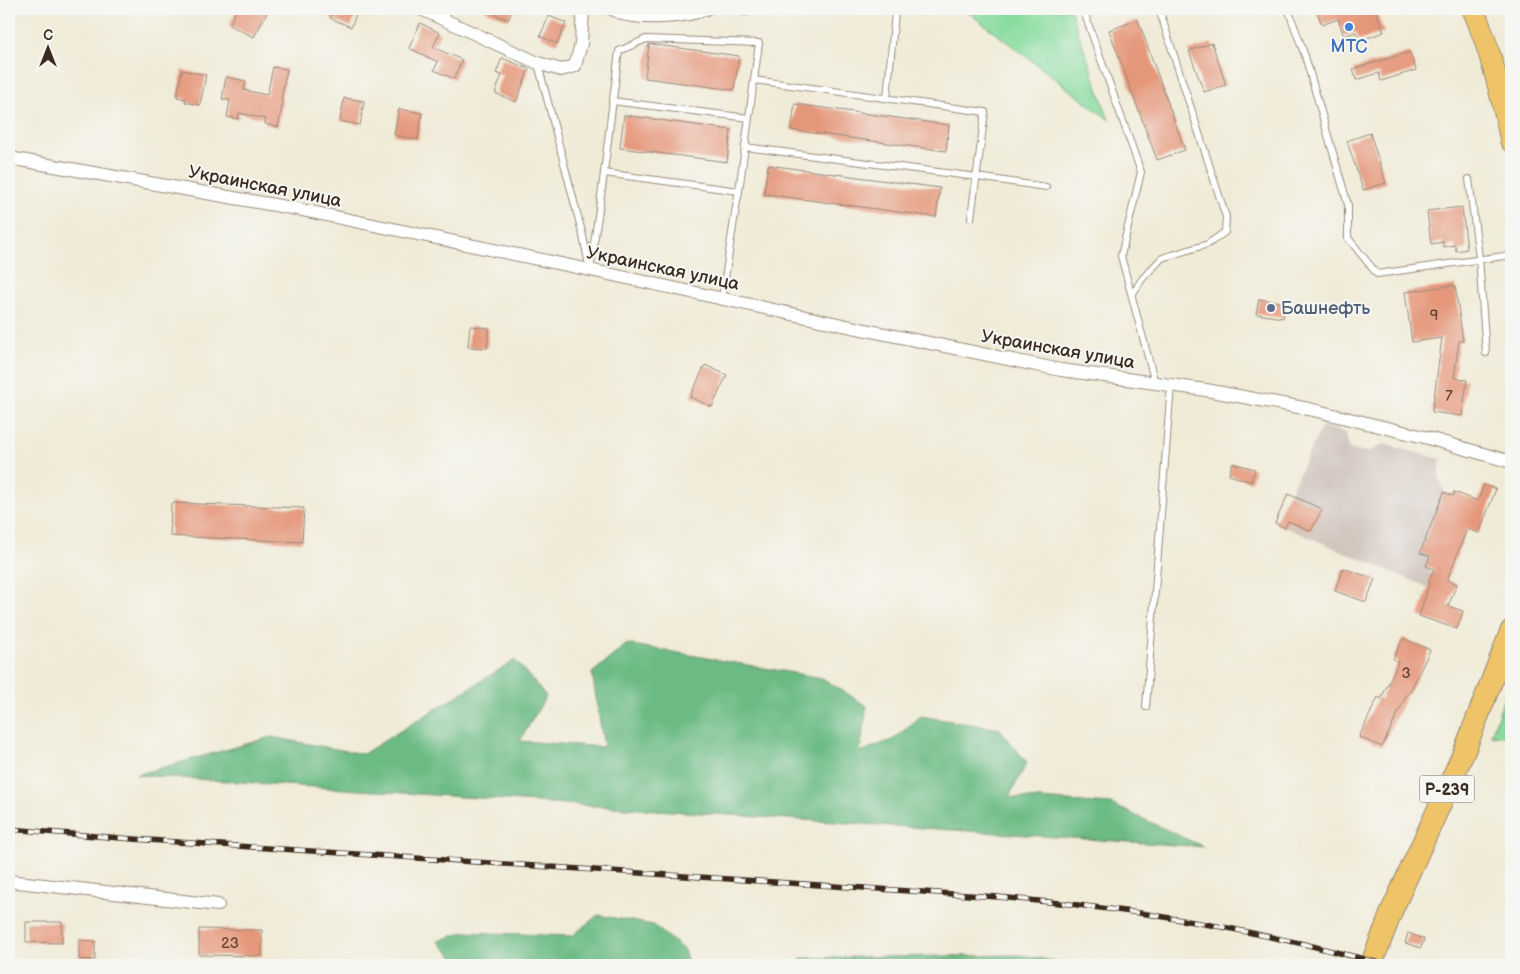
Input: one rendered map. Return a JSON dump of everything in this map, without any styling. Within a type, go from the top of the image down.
[{"type":"highway","points":[[1473,9],[1484,35],[1511,141]]},
{"type":"highway","name":"Р-239","points":[[1371,965],[1394,908],[1464,752],[1511,631]]},
{"type":"street","points":[[421,9],[538,63],[561,70],[575,66],[581,44],[583,9]]},
{"type":"street","points":[[612,9],[626,15],[663,17],[695,13],[706,9]]},
{"type":"street","name":"Украинская улица","points":[[9,158],[297,209],[1061,370],[1310,408],[1428,438],[1511,462]]},
{"type":"street","points":[[9,882],[218,905]]},
{"type":"lane","points":[[1094,9],[1084,12],[1141,172],[1121,256],[1155,383]]},
{"type":"lane","points":[[1132,295],[1142,279],[1162,258],[1208,244],[1225,232],[1226,218],[1159,9]]},
{"type":"lane","points":[[1288,9],[1305,56],[1348,204],[1348,238],[1377,274],[1511,254]]},
{"type":"lane","points":[[887,98],[895,12]]},
{"type":"lane","points":[[590,270],[619,51],[646,39],[759,43],[740,191],[722,298]]},
{"type":"lane","points":[[538,63],[590,270]]},
{"type":"lane","points":[[754,80],[985,112],[971,218]]},
{"type":"lane","points":[[612,101],[749,118]]},
{"type":"lane","points":[[745,147],[977,177],[1046,188]]},
{"type":"lane","points":[[604,173],[740,191]]},
{"type":"lane","points":[[1469,179],[1479,258],[1486,353]]},
{"type":"lane","points":[[1146,707],[1172,386]]},
{"type":"shaded area","points":[[1322,426],[1346,433],[1349,449],[1369,452],[1383,444],[1441,459],[1439,475],[1444,492],[1420,552],[1430,556],[1426,566],[1432,574],[1457,584],[1451,597],[1275,523]]},
{"type":"green space","points":[[964,9],[1070,9],[1109,120]]},
{"type":"green space","points":[[627,644],[822,678],[867,706],[860,752],[894,739],[921,716],[1000,729],[1027,763],[1009,797],[1111,804],[1204,847],[136,775],[271,737],[363,754],[515,660],[546,696],[520,741],[604,747],[592,673]]},
{"type":"green space","points":[[1511,678],[1511,733],[1505,736],[1491,735]]},
{"type":"green space","points":[[598,915],[653,925],[684,950],[689,965],[461,965],[438,941],[465,932],[572,936]]},
{"type":"green space","points":[[1021,955],[1075,965],[802,965],[801,958]]},
{"type":"building","points":[[237,9],[269,9],[254,37],[229,25]]},
{"type":"building","points":[[334,9],[358,9],[351,27],[330,18]]},
{"type":"building","points":[[482,9],[513,9],[508,20]]},
{"type":"building","points":[[1316,9],[1375,9],[1384,32],[1359,41],[1356,32],[1344,36],[1338,19],[1322,25]]},
{"type":"building","points":[[549,16],[566,23],[557,44],[540,36]]},
{"type":"building","points":[[1138,20],[1185,150],[1157,160],[1109,30]]},
{"type":"building","points":[[420,23],[440,33],[433,47],[462,60],[454,79],[434,70],[438,62],[409,48]]},
{"type":"building","points":[[1212,43],[1226,85],[1204,92],[1189,51]]},
{"type":"building","points":[[649,44],[739,56],[734,90],[645,78]]},
{"type":"building","points":[[1410,52],[1416,70],[1381,81],[1379,73],[1356,80],[1353,69]]},
{"type":"building","points":[[502,58],[529,69],[516,102],[495,93],[502,75],[496,73]]},
{"type":"building","points":[[273,67],[287,69],[278,127],[265,124],[266,119],[239,113],[238,119],[227,117],[230,100],[222,99],[226,77],[246,81],[244,90],[267,95]]},
{"type":"building","points":[[182,70],[206,75],[200,105],[185,102],[186,99],[177,97]]},
{"type":"building","points":[[344,98],[364,101],[360,125],[340,121]]},
{"type":"building","points":[[795,104],[949,125],[946,151],[791,130]]},
{"type":"building","points":[[399,109],[422,113],[418,140],[394,135]]},
{"type":"building","points":[[624,115],[731,130],[727,162],[620,148]]},
{"type":"building","points":[[1370,133],[1386,183],[1363,190],[1347,141]]},
{"type":"building","points":[[768,165],[940,188],[936,217],[764,194]]},
{"type":"building","points":[[1462,207],[1467,249],[1456,251],[1455,245],[1443,247],[1443,242],[1431,244],[1427,211]]},
{"type":"building","points":[[1455,285],[1463,341],[1459,341],[1454,378],[1467,380],[1462,416],[1432,412],[1442,338],[1412,342],[1405,292]]},
{"type":"building","name":"Башнефть","points":[[1259,299],[1286,303],[1283,318],[1256,314]]},
{"type":"building","points":[[470,326],[489,328],[487,348],[468,347]]},
{"type":"building","points":[[705,365],[727,375],[712,407],[690,397]]},
{"type":"building","points":[[1232,463],[1255,469],[1251,482],[1229,475]]},
{"type":"building","points":[[1484,485],[1496,489],[1479,533],[1467,529],[1447,580],[1457,584],[1448,606],[1463,611],[1457,629],[1419,616],[1430,582],[1428,582],[1434,569],[1426,566],[1430,556],[1420,553],[1444,492],[1453,496],[1454,492],[1478,501]]},
{"type":"building","points":[[1288,494],[1322,509],[1311,531],[1288,521],[1285,528],[1275,523]]},
{"type":"building","points":[[171,503],[304,508],[302,542],[170,536]]},
{"type":"building","points":[[1343,568],[1375,579],[1366,602],[1335,591]]},
{"type":"building","points":[[1403,638],[1430,650],[1382,747],[1359,737],[1378,697],[1381,699],[1398,662],[1393,659]]},
{"type":"building","points":[[26,922],[62,922],[62,943],[26,942]]},
{"type":"building","points":[[199,929],[262,930],[262,956],[199,955]]},
{"type":"building","points":[[1408,933],[1424,939],[1421,948],[1405,943]]},
{"type":"building","points":[[79,940],[95,941],[95,960],[79,959]]},
{"type":"railway","points":[[9,829],[998,897],[1070,904],[1147,914],[1228,928],[1304,944],[1388,965]]},
{"type":"place","name":"МТС","points":[[1349,27]]},
{"type":"place","name":"Башнефть","points":[[1271,308]]}]
